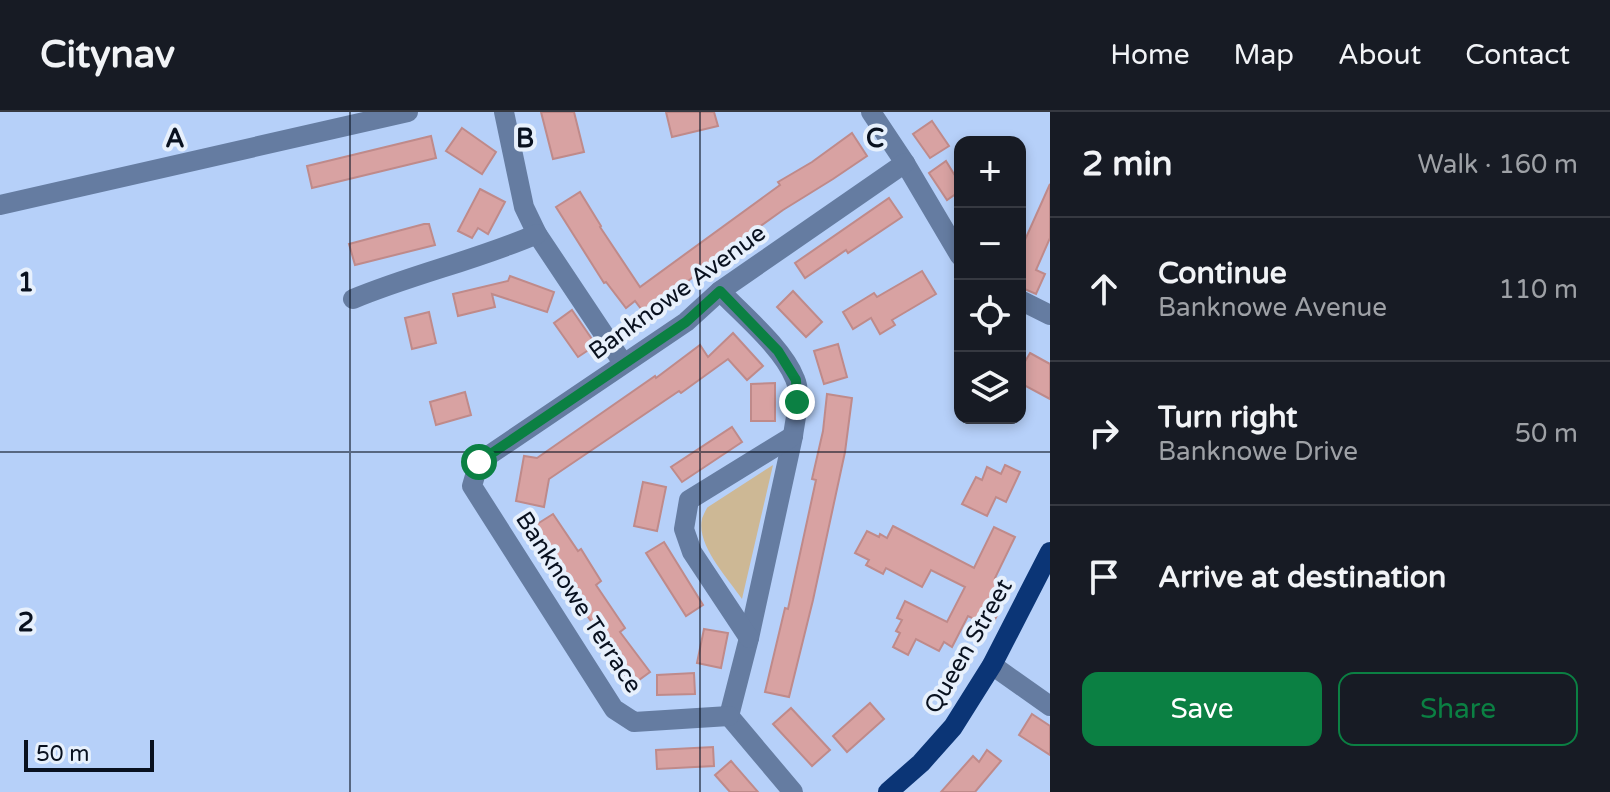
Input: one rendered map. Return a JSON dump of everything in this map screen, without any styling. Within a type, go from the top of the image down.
[{"type":"main road","name":"Queen Street","points":[[888,792],[921,763],[953,727],[992,665],[1050,552]]},
{"type":"street","points":[[0,205],[408,112]]},
{"type":"street","points":[[504,112],[524,207],[537,234],[623,363]]},
{"type":"street","points":[[871,112],[954,246]]},
{"type":"street","name":"Banknowe Avenue","points":[[479,462],[686,322],[720,291],[905,163]]},
{"type":"street","points":[[353,299],[537,234]]},
{"type":"street","points":[[720,291],[778,351],[796,380],[793,436],[729,716],[793,792]]},
{"type":"street","points":[[1026,303],[1049,313]]},
{"type":"street","points":[[749,638],[692,552],[684,529],[689,500],[793,436]]},
{"type":"street","name":"Banknowe Terrace","points":[[479,462],[472,486],[614,709],[634,722],[729,716]]},
{"type":"street","points":[[992,665],[1050,706]]},
{"type":"shaded area","points":[[773,465],[742,599],[708,550],[701,529],[702,519],[708,507]]},
{"type":"building","points":[[541,112],[574,112],[584,152],[553,159]]},
{"type":"building","points":[[666,112],[714,112],[718,126],[672,137]]},
{"type":"building","points":[[932,121],[949,146],[930,158],[913,134]]},
{"type":"building","points":[[462,128],[496,152],[482,174],[446,151]]},
{"type":"building","points":[[852,133],[867,156],[714,259],[645,314],[635,301],[626,308],[604,283],[556,207],[580,192],[640,287],[780,185],[778,182]]},
{"type":"building","points":[[431,136],[436,158],[312,188],[307,166]]},
{"type":"building","points":[[946,161],[954,174],[954,195],[947,200],[929,173]]},
{"type":"building","points":[[1050,184],[1050,238],[1036,270],[1045,274],[1036,294],[1026,290],[1026,238]]},
{"type":"building","points":[[480,189],[505,202],[488,234],[478,228],[472,238],[458,231]]},
{"type":"building","points":[[889,198],[902,217],[805,278],[795,263]]},
{"type":"building","points":[[429,224],[435,245],[355,265],[349,244]]},
{"type":"building","points":[[922,271],[936,294],[892,320],[895,325],[880,334],[871,318],[853,329],[843,312],[874,293],[877,297]]},
{"type":"building","points":[[510,276],[554,292],[547,312],[492,294],[495,307],[458,316],[453,294],[508,281]]},
{"type":"building","points":[[793,291],[822,322],[806,337],[777,307]]},
{"type":"building","points":[[572,310],[596,345],[578,357],[554,323]]},
{"type":"building","points":[[429,312],[436,343],[412,349],[405,318]]},
{"type":"building","points":[[733,333],[763,366],[747,380],[728,359],[549,479],[544,507],[516,501],[524,456],[537,458],[700,345],[708,357]]},
{"type":"building","points":[[838,344],[847,377],[824,384],[814,351]]},
{"type":"building","points":[[1030,353],[1050,364],[1050,399],[1026,386],[1026,360]]},
{"type":"building","points":[[775,383],[775,421],[751,421],[751,384]]},
{"type":"building","points":[[465,392],[471,415],[436,425],[430,402]]},
{"type":"building","points":[[827,394],[852,398],[845,452],[789,697],[765,692],[785,608],[788,609],[816,480],[812,479],[823,431]]},
{"type":"building","points":[[732,427],[742,442],[682,482],[671,467]]},
{"type":"building","points":[[1005,465],[1020,472],[1006,502],[996,497],[987,516],[962,504],[976,477],[982,480],[987,467],[1001,474]]},
{"type":"building","points":[[643,482],[666,487],[657,531],[634,526]]},
{"type":"building","points":[[553,514],[601,581],[596,585],[625,628],[620,632],[650,672],[632,685],[607,651],[611,649],[583,610],[586,608],[552,554],[550,556],[531,528]]},
{"type":"building","points":[[893,526],[974,568],[994,527],[1015,537],[995,578],[1012,587],[991,627],[968,616],[952,647],[944,642],[939,651],[916,639],[908,655],[893,647],[902,620],[897,618],[905,601],[947,622],[965,587],[931,570],[922,587],[886,568],[883,574],[866,565],[869,560],[855,553],[867,531],[887,538]]},
{"type":"building","points":[[664,542],[703,605],[686,616],[646,553]]},
{"type":"building","points":[[704,629],[728,633],[721,668],[697,663]]},
{"type":"building","points":[[694,673],[695,694],[657,695],[657,675]]},
{"type":"building","points":[[870,703],[884,719],[847,752],[833,736]]},
{"type":"building","points":[[791,708],[830,750],[812,766],[773,724]]},
{"type":"building","points":[[1032,714],[1050,726],[1050,755],[1019,735]]},
{"type":"building","points":[[713,747],[714,766],[657,769],[656,750]]},
{"type":"building","points":[[987,750],[1001,761],[975,792],[941,792],[973,756],[979,762]]},
{"type":"building","points":[[731,761],[758,792],[730,792],[715,775]]},
{"type":"route","points":[[479,462],[686,322],[720,291],[778,351],[796,380],[797,402]]}]
